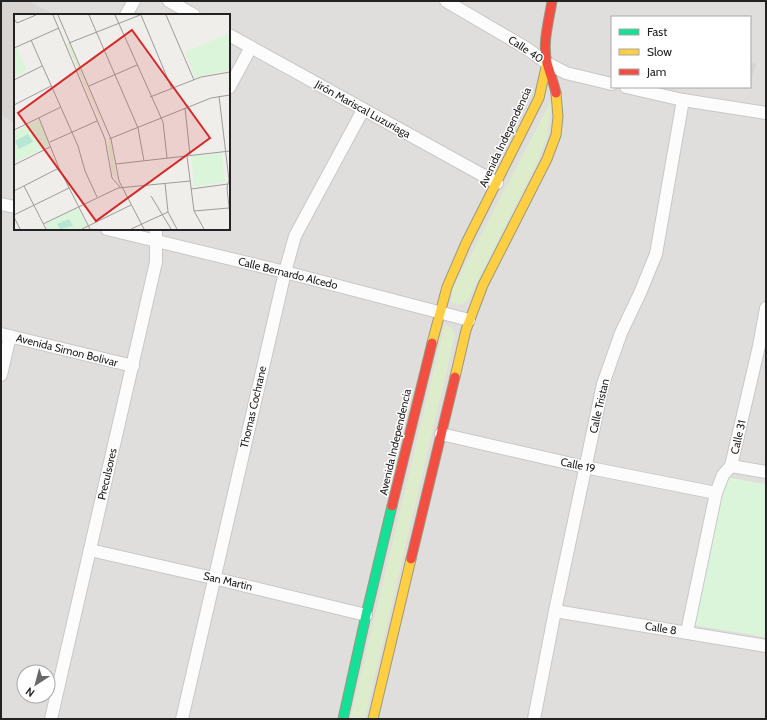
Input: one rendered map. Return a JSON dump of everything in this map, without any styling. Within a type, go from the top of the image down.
[{"type":"street","points":[[127,14],[134,1]]},
{"type":"street","points":[[169,1],[192,14]]},
{"type":"street","name":"Calle 40","points":[[446,1],[526,48],[547,63],[566,73],[611,84]]},
{"type":"street","points":[[373,719],[462,341],[483,285],[547,159],[556,135],[558,117],[557,98],[544,48],[552,1]]},
{"type":"street","name":"Jirón Mariscal Luzuriaga","points":[[230,36],[497,183]]},
{"type":"street","points":[[230,86],[251,47]]},
{"type":"street","name":"Avenida Independencia","points":[[343,719],[366,615],[439,313],[447,287],[466,243],[539,98],[547,63]]},
{"type":"street","points":[[630,88],[683,100],[766,113]]},
{"type":"street","name":"Calle Tristan","points":[[534,719],[555,611],[603,384],[621,333],[656,254],[683,100]]},
{"type":"street","name":"Thomas Cochrane","points":[[182,719],[213,578],[285,272],[295,236],[363,110]]},
{"type":"street","points":[[1,204],[14,207]]},
{"type":"street","name":"Calle Bernardo Alcedo","points":[[115,230],[156,235],[285,272],[469,320]]},
{"type":"street","name":"Preculsores","points":[[51,719],[156,262],[156,235]]},
{"type":"street","name":"Calle 31","points":[[687,632],[716,493],[723,475],[731,466],[762,347],[766,308]]},
{"type":"street","points":[[1,375],[6,335]]},
{"type":"street","name":"Avenida Simon Bolivar","points":[[6,335],[133,366]]},
{"type":"street","name":"Calle 19","points":[[441,434],[585,467],[716,493]]},
{"type":"street","points":[[731,466],[766,472]]},
{"type":"street","name":"San Martin","points":[[90,550],[366,615]]},
{"type":"street","name":"Calle 8","points":[[555,611],[766,646]]},
{"type":"shaded area","points":[[1,1],[766,1],[766,719],[1,719]]},
{"type":"green space","points":[[550,103],[552,103],[547,137],[535,167],[468,300],[461,305],[451,302],[452,290]]},
{"type":"green space","points":[[447,326],[453,330],[455,336],[365,719],[350,719],[444,327]]},
{"type":"green space","points":[[725,477],[766,484],[766,637],[692,625]]},
{"type":"building","points":[[1,1],[29,1],[52,14],[14,14],[14,122],[1,115]]},
{"type":"building","points":[[751,62],[756,64],[751,80]]},
{"type":"traffic: fast","points":[[343,719],[392,506]]},
{"type":"traffic: slow","points":[[432,343],[447,287],[466,243],[539,98],[547,63]]},
{"type":"traffic: slow","points":[[455,377],[466,330],[483,285],[547,159],[556,135],[558,117],[556,93]]},
{"type":"traffic: slow","points":[[373,719],[411,559]]},
{"type":"traffic: jam","points":[[552,1],[546,32],[545,48],[547,63],[556,93]]},
{"type":"traffic: jam","points":[[392,506],[432,343]]},
{"type":"traffic: jam","points":[[411,559],[455,377]]}]
